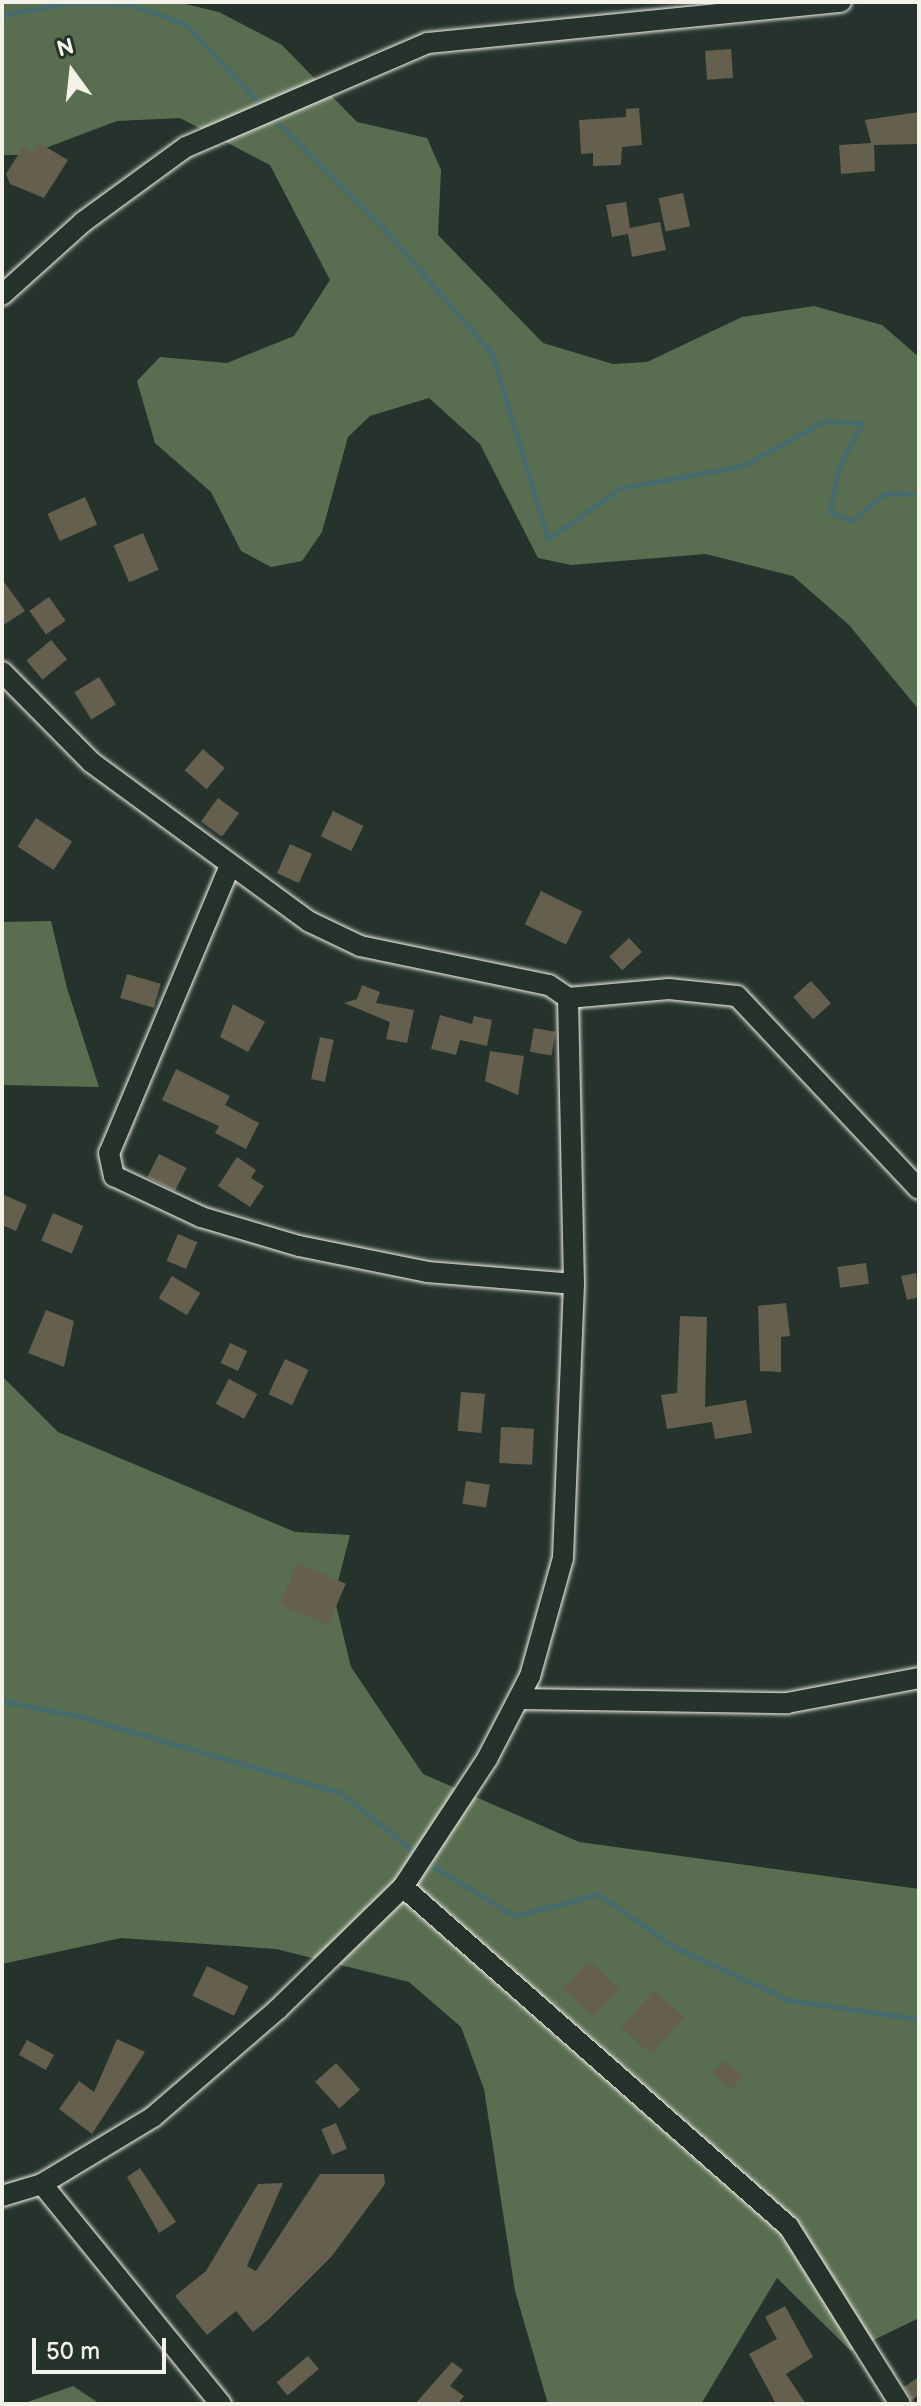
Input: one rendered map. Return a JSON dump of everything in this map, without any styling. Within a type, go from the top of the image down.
[{"type":"street","points":[[2,295],[83,222],[186,147],[428,43],[841,2]]},
{"type":"street","points":[[2,672],[91,762],[229,868],[360,946],[431,967],[549,985],[568,998],[669,989],[737,996],[919,1189]]},
{"type":"street","points":[[229,868],[109,1153],[114,1176],[201,1217],[299,1246],[428,1272],[574,1284]]},
{"type":"street","points":[[2,2196],[42,2184],[153,2117],[403,1887],[519,1699],[563,1558],[574,1284],[568,998]]},
{"type":"street","points":[[519,1699],[787,1703],[919,1678]]},
{"type":"street","points":[[403,1887],[789,2227],[900,2404]]},
{"type":"street","points":[[42,2184],[221,2404]]},
{"type":"green space","points":[[2,2],[177,2],[219,12],[282,45],[357,122],[427,138],[441,170],[438,235],[543,343],[613,364],[647,362],[742,317],[814,306],[882,325],[919,357],[919,710],[849,625],[793,576],[706,554],[571,565],[538,558],[480,444],[429,398],[370,416],[348,437],[322,532],[302,561],[271,567],[241,551],[211,492],[155,443],[137,381],[160,357],[227,363],[294,336],[330,280],[270,165],[180,118],[117,121],[27,155],[2,155]]},
{"type":"green space","points":[[51,921],[67,988],[99,1087],[2,1085],[2,922]]},
{"type":"green space","points":[[2,1376],[58,1432],[295,1532],[350,1535],[334,1597],[351,1667],[423,1774],[579,1842],[919,1889],[919,2318],[851,2351],[777,2278],[701,2404],[548,2404],[515,2291],[484,2089],[461,2027],[409,1982],[276,1949],[121,1938],[2,1964]]},
{"type":"green space","points":[[73,2386],[100,2404],[22,2404]]},
{"type":"building","points":[[731,49],[733,78],[707,80],[705,51]]},
{"type":"building","points":[[639,108],[642,145],[622,147],[621,165],[593,166],[593,153],[581,154],[579,120],[626,117],[626,109]]},
{"type":"building","points":[[919,112],[919,144],[874,145],[875,171],[841,174],[839,145],[871,143],[865,120]]},
{"type":"building","points":[[39,143],[68,160],[44,198],[10,184],[6,174],[23,147],[33,153]]},
{"type":"building","points":[[683,193],[690,226],[666,231],[659,198]]},
{"type":"building","points":[[626,202],[630,228],[660,222],[666,250],[632,257],[628,234],[612,237],[606,205]]},
{"type":"building","points":[[85,497],[97,524],[60,541],[48,514]]},
{"type":"building","points":[[143,533],[159,570],[129,582],[114,546]]},
{"type":"building","points":[[2,579],[25,611],[2,626]]},
{"type":"building","points":[[49,597],[66,621],[46,635],[29,611]]},
{"type":"building","points":[[51,640],[67,659],[43,680],[26,661]]},
{"type":"building","points":[[99,677],[116,704],[91,720],[74,692]]},
{"type":"building","points":[[203,749],[225,768],[207,789],[185,770]]},
{"type":"building","points":[[218,798],[239,813],[222,837],[201,821]]},
{"type":"building","points":[[333,811],[364,826],[351,851],[321,836]]},
{"type":"building","points":[[36,818],[72,841],[54,870],[17,847]]},
{"type":"building","points":[[290,844],[312,854],[299,883],[277,873]]},
{"type":"building","points":[[541,891],[582,911],[566,944],[525,924]]},
{"type":"building","points":[[629,938],[642,952],[622,970],[609,956]]},
{"type":"building","points":[[127,974],[161,984],[154,1008],[120,998]]},
{"type":"building","points":[[811,981],[831,1003],[813,1019],[793,997]]},
{"type":"building","points":[[362,985],[380,992],[376,1003],[414,1010],[407,1043],[386,1039],[390,1022],[344,1003],[357,999]]},
{"type":"building","points":[[233,1004],[265,1022],[248,1052],[220,1037]]},
{"type":"building","points":[[440,1015],[472,1024],[474,1016],[492,1020],[487,1046],[460,1040],[456,1055],[431,1049]]},
{"type":"building","points":[[534,1028],[556,1032],[551,1055],[530,1052]]},
{"type":"building","points":[[320,1037],[334,1040],[325,1082],[311,1079]]},
{"type":"building","points":[[490,1051],[524,1056],[518,1095],[485,1081]]},
{"type":"building","points":[[176,1069],[230,1096],[225,1105],[259,1123],[246,1149],[215,1133],[219,1126],[162,1100]]},
{"type":"building","points":[[159,1154],[187,1168],[175,1191],[147,1177]]},
{"type":"building","points":[[237,1157],[256,1170],[251,1178],[264,1186],[250,1207],[218,1186]]},
{"type":"building","points":[[2,1194],[27,1205],[16,1231],[2,1225]]},
{"type":"building","points":[[53,1213],[83,1226],[72,1254],[41,1241]]},
{"type":"building","points":[[178,1234],[197,1242],[186,1269],[167,1261]]},
{"type":"building","points":[[866,1263],[869,1284],[840,1288],[837,1267]]},
{"type":"building","points":[[916,1273],[919,1297],[907,1300],[901,1276]]},
{"type":"building","points":[[172,1276],[200,1293],[187,1315],[159,1298]]},
{"type":"building","points":[[786,1303],[790,1336],[781,1337],[781,1372],[760,1371],[758,1306]]},
{"type":"building","points":[[46,1310],[74,1321],[64,1367],[28,1353]]},
{"type":"building","points":[[680,1316],[707,1317],[705,1407],[746,1400],[752,1433],[715,1439],[712,1422],[667,1429],[661,1395],[677,1393]]},
{"type":"building","points":[[230,1343],[247,1351],[238,1371],[221,1363]]},
{"type":"building","points":[[285,1359],[309,1370],[292,1405],[269,1394]]},
{"type":"building","points":[[229,1379],[257,1394],[244,1419],[216,1404]]},
{"type":"building","points":[[461,1392],[485,1394],[482,1433],[458,1431]]},
{"type":"building","points":[[501,1427],[534,1429],[532,1465],[499,1463]]},
{"type":"building","points":[[466,1481],[490,1485],[486,1507],[462,1504]]},
{"type":"building","points":[[297,1563],[346,1584],[328,1625],[279,1604]]},
{"type":"building","points":[[589,1961],[619,1989],[593,2017],[563,1989]]},
{"type":"building","points":[[207,1966],[248,1986],[234,2016],[193,1996]]},
{"type":"building","points":[[654,1990],[684,2016],[651,2054],[621,2028]]},
{"type":"building","points":[[117,2039],[145,2052],[92,2134],[59,2109],[79,2081],[94,2092]]},
{"type":"building","points":[[27,2040],[54,2055],[46,2070],[19,2055]]},
{"type":"building","points":[[724,2060],[743,2076],[732,2090],[712,2074]]},
{"type":"building","points":[[336,2063],[360,2090],[339,2108],[315,2082]]},
{"type":"building","points":[[336,2123],[347,2149],[332,2155],[321,2129]]},
{"type":"building","points":[[140,2168],[176,2222],[159,2233],[127,2177]]},
{"type":"building","points":[[320,2174],[384,2174],[385,2184],[332,2256],[268,2320],[253,2332],[236,2311],[207,2335],[175,2296],[206,2271],[258,2184],[283,2183],[247,2266],[256,2271]]},
{"type":"building","points":[[785,2306],[813,2357],[786,2374],[806,2404],[776,2404],[749,2354],[777,2339],[765,2317]]},
{"type":"building","points":[[308,2356],[319,2369],[288,2395],[277,2382]]},
{"type":"building","points":[[452,2362],[463,2370],[450,2386],[464,2396],[458,2404],[415,2404]]},
{"type":"building","points":[[919,2377],[919,2395],[912,2400],[904,2387]]},
{"type":"waterway","points":[[2,15],[68,3],[129,4],[185,24],[264,108]]},
{"type":"waterway","points":[[270,115],[386,231],[492,354],[548,539],[620,488],[742,466],[825,421],[862,423],[839,466],[830,512],[851,521],[886,493],[919,494]]},
{"type":"waterway","points":[[2,1701],[78,1716],[341,1793],[418,1855]]},
{"type":"waterway","points":[[426,1862],[515,1916],[598,1894],[671,1945],[788,2000],[919,2019]]}]
